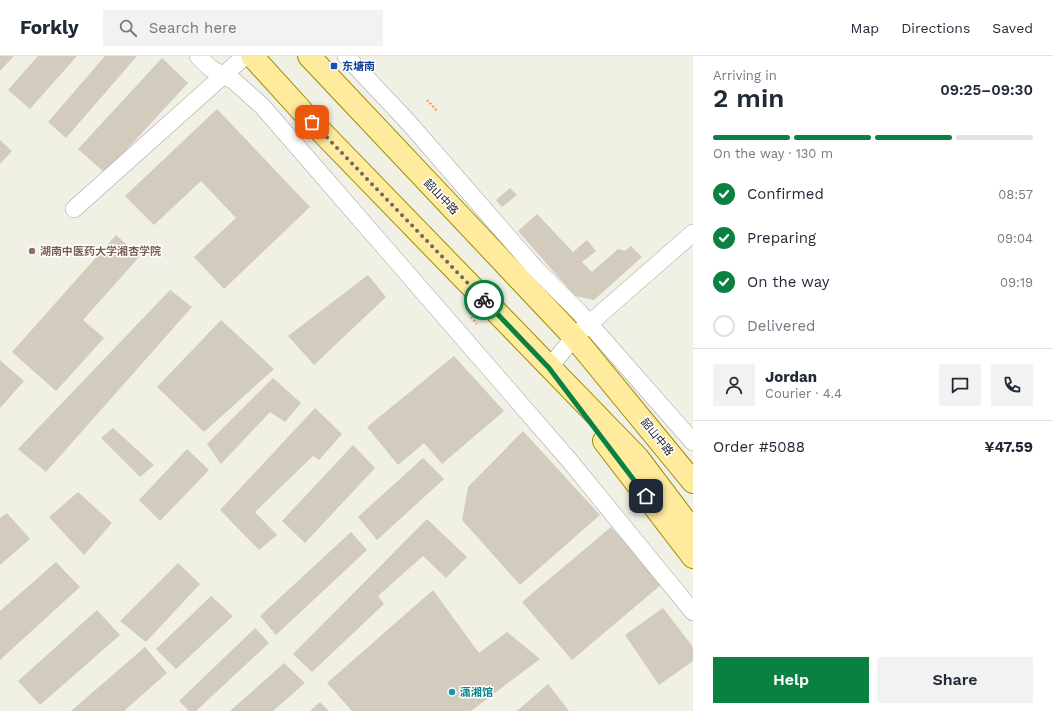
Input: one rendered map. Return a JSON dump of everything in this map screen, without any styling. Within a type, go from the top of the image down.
[{"type":"main road","points":[[252,56],[312,122],[549,368],[641,456],[693,515]]},
{"type":"main road","name":"韶山中路","points":[[309,56],[582,330],[693,482]]},
{"type":"main road","name":"韶山中路","points":[[582,330],[641,456]]},
{"type":"main road","points":[[549,368],[693,557]]},
{"type":"main road","points":[[641,456],[693,531]]},
{"type":"street","points":[[198,56],[210,68],[234,81],[262,106],[569,460],[693,612]]},
{"type":"street","points":[[74,209],[245,56]]},
{"type":"street","points":[[346,56],[409,123],[534,268],[582,330],[693,442]]},
{"type":"street","points":[[549,368],[582,330],[693,233]]},
{"type":"path","points":[[427,100],[437,111]]},
{"type":"path","points":[[471,317],[477,324]]},
{"type":"building","points":[[0,56],[14,56],[0,71]]},
{"type":"building","points":[[38,56],[77,56],[30,109],[8,90]]},
{"type":"building","points":[[105,56],[137,56],[66,138],[48,122]]},
{"type":"building","points":[[162,58],[188,83],[105,173],[78,149]]},
{"type":"building","points":[[217,109],[310,207],[224,289],[194,257],[236,218],[201,181],[154,225],[125,196]]},
{"type":"building","points":[[0,140],[12,151],[0,164]]},
{"type":"building","points":[[510,188],[517,195],[502,207],[496,200]]},
{"type":"building","points":[[537,214],[573,252],[587,240],[596,251],[582,262],[592,272],[618,249],[625,251],[631,246],[642,257],[594,300],[575,296],[518,231]]},
{"type":"building","points":[[116,235],[140,256],[83,320],[104,338],[56,391],[12,352]]},
{"type":"building","points":[[368,275],[386,297],[314,365],[288,336]]},
{"type":"building","points":[[170,290],[192,307],[46,472],[18,449]]},
{"type":"building","points":[[221,320],[274,369],[204,432],[157,387]]},
{"type":"building","points":[[454,356],[504,411],[442,464],[424,443],[398,465],[367,427]]},
{"type":"building","points":[[0,360],[24,381],[0,408]]},
{"type":"building","points":[[273,378],[301,403],[285,422],[270,412],[221,464],[207,444]]},
{"type":"building","points":[[315,408],[342,434],[319,460],[313,456],[255,512],[277,535],[259,550],[220,510]]},
{"type":"building","points":[[113,428],[154,465],[140,477],[101,438]]},
{"type":"building","points":[[523,431],[600,515],[520,585],[462,520],[468,487]]},
{"type":"building","points":[[353,445],[375,468],[305,543],[282,521]]},
{"type":"building","points":[[187,449],[209,470],[160,521],[139,500]]},
{"type":"building","points":[[423,458],[444,479],[377,540],[358,517]]},
{"type":"building","points":[[78,492],[112,523],[84,555],[49,517]]},
{"type":"building","points":[[7,513],[30,539],[0,565],[0,518]]},
{"type":"building","points":[[427,519],[467,557],[446,578],[423,556],[378,596],[384,604],[312,672],[293,654]]},
{"type":"building","points":[[611,527],[662,584],[572,660],[522,602]]},
{"type":"building","points":[[351,532],[367,550],[276,635],[260,616]]},
{"type":"building","points":[[56,562],[80,587],[0,660],[0,611]]},
{"type":"building","points":[[178,563],[200,584],[146,642],[120,621]]},
{"type":"building","points":[[433,590],[479,653],[507,632],[540,659],[471,711],[352,711],[327,683]]},
{"type":"building","points":[[211,596],[233,616],[176,669],[156,649]]},
{"type":"building","points":[[663,608],[693,647],[693,661],[659,685],[625,635]]},
{"type":"building","points":[[97,610],[120,635],[40,705],[18,681]]},
{"type":"building","points":[[255,628],[269,643],[196,711],[189,711],[179,701]]},
{"type":"building","points":[[145,647],[167,673],[124,711],[71,711]]},
{"type":"building","points":[[284,663],[305,683],[273,711],[230,711]]},
{"type":"building","points":[[548,684],[569,711],[517,711]]},
{"type":"building","points":[[320,702],[329,711],[310,711]]},
{"type":"way so far","points":[[312,122],[484,300]]},
{"type":"place","name":"东塘南","points":[[334,66]]},
{"type":"place","name":"湖南中医药大学湘杏学院","points":[[32,251]]},
{"type":"place","name":"潇湘馆","points":[[452,692]]},
{"type":"route","points":[[484,300],[549,368],[646,496]]}]
